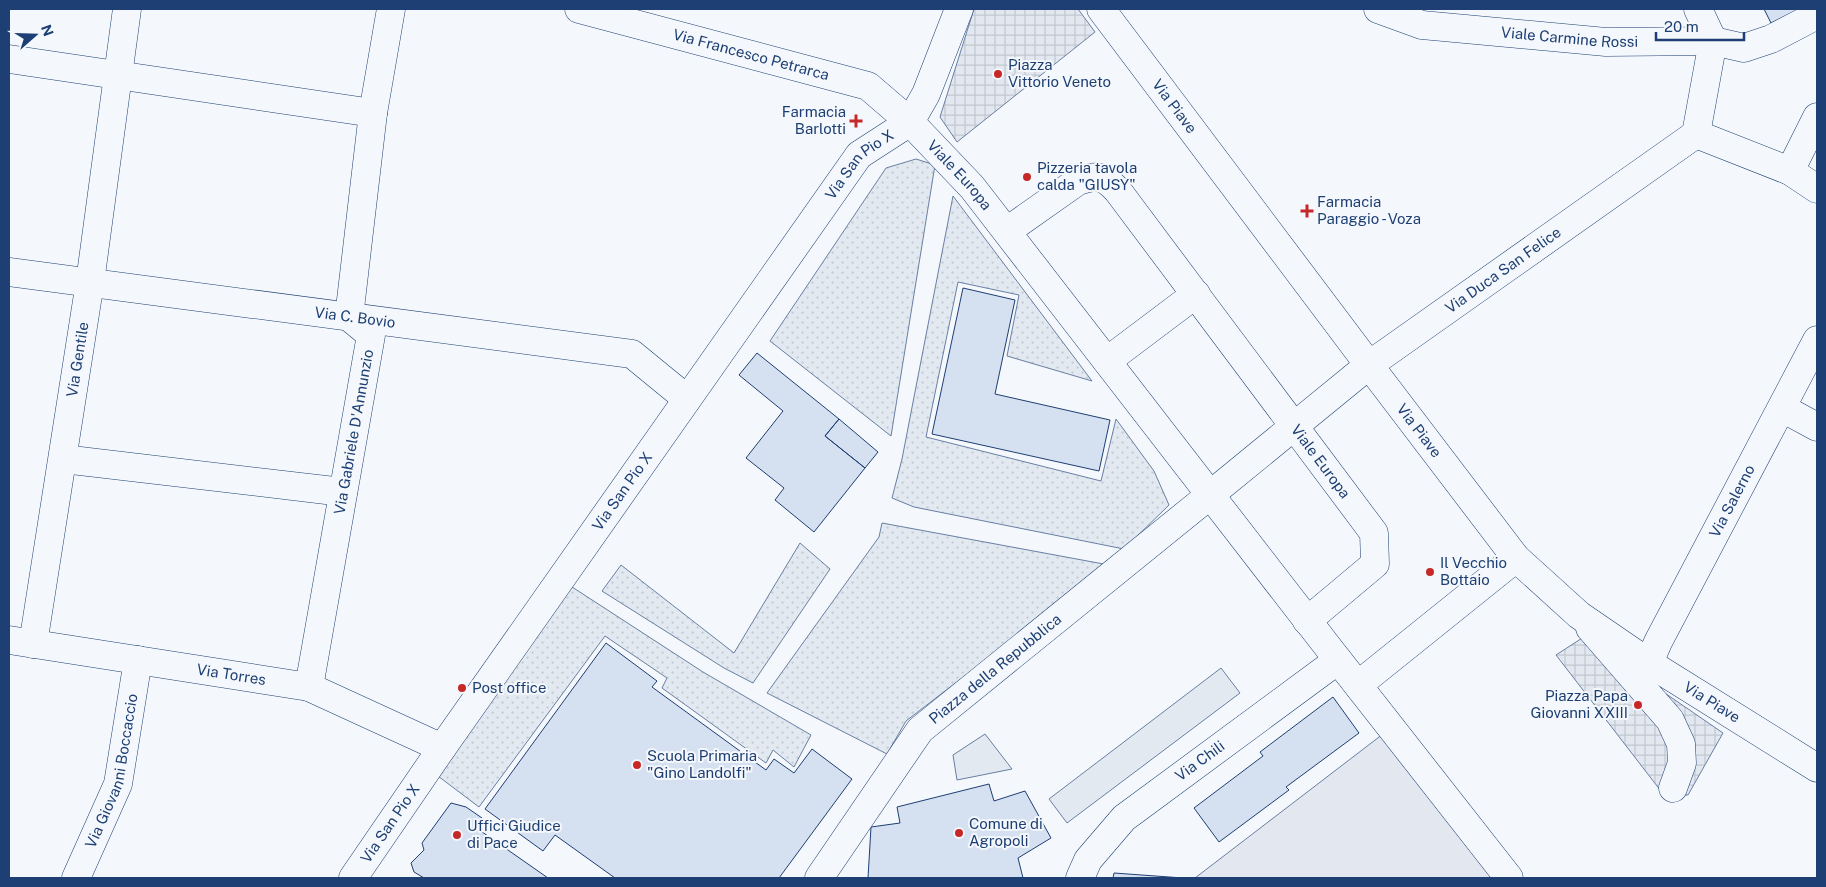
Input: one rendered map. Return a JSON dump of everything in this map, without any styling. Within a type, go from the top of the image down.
[{"type":"street","name":"Via Gentile","points":[[21,642],[63,459],[128,9]]},
{"type":"street","points":[[349,317],[373,113],[391,9]]},
{"type":"street","points":[[910,122],[926,94],[959,9]]},
{"type":"street","name":"Via Piave","points":[[1101,9],[1516,558],[1579,615],[1649,663],[1817,768]]},
{"type":"street","name":"Viale Carmine Rossi","points":[[1378,9],[1422,24],[1606,42],[1713,41],[1744,48],[1771,39],[1817,15]]},
{"type":"street","points":[[1698,9],[1713,41],[1696,134],[1790,171],[1817,189]]},
{"type":"street","name":"Via Francesco Petrarca","points":[[588,10],[868,86],[910,122]]},
{"type":"street","points":[[9,59],[373,113]]},
{"type":"street","points":[[1790,171],[1817,117]]},
{"type":"street","name":"Viale Europa","points":[[910,122],[972,187],[1007,231],[1509,878]]},
{"type":"street","name":"Via San Pio X","points":[[353,878],[858,155],[910,122]]},
{"type":"street","name":"Via Duca San Felice","points":[[1210,495],[1369,365],[1696,134]]},
{"type":"street","name":"Viale Europa","points":[[1007,231],[1078,181],[1090,177],[1106,179],[1118,191],[1374,534],[1375,564],[1308,621]]},
{"type":"street","name":"Via C. Bovio","points":[[9,272],[632,354],[687,398]]},
{"type":"street","points":[[1107,361],[1196,294]]},
{"type":"street","name":"Via Gabriele D'Annunzio","points":[[309,687],[371,335],[349,317]]},
{"type":"street","name":"Via Salerno","points":[[1649,663],[1658,642],[1817,340]]},
{"type":"street","points":[[1782,408],[1817,427]]},
{"type":"street","points":[[63,459],[343,492]]},
{"type":"street","name":"Piazza della Repubblica","points":[[820,878],[920,730],[1210,495]]},
{"type":"street","points":[[1358,685],[1516,558]]},
{"type":"street","points":[[1579,615],[1670,720],[1681,744],[1682,763],[1673,788]]},
{"type":"street","name":"Via Torres","points":[[21,642],[309,687],[442,748]]},
{"type":"street","name":"Via Giovanni Boccaccio","points":[[76,878],[118,784],[138,660]]},
{"type":"street","name":"Via Chili","points":[[1080,878],[1088,860],[1124,818],[1338,660]]},
{"type":"shaded area","name":"Piazza Vittorio Veneto","points":[[974,9],[1078,9],[1095,32],[957,142],[940,117]]},
{"type":"shaded area","points":[[916,159],[935,165],[891,436],[770,341],[886,168]]},
{"type":"shaded area","points":[[953,196],[1092,381],[1007,356],[1019,295],[958,282],[926,437],[1101,481],[1116,419],[1154,471],[1169,505],[1124,549],[914,507],[892,498],[902,459]]},
{"type":"shaded area","points":[[882,523],[1109,565],[906,721],[887,754],[767,693],[879,537]]},
{"type":"shaded area","points":[[800,543],[830,569],[753,683],[724,668],[602,591],[621,565],[734,653]]},
{"type":"shaded area","points":[[569,585],[703,672],[811,735],[794,767],[773,750],[766,763],[662,688],[667,678],[605,636],[479,807],[434,773]]},
{"type":"shaded area","name":"Piazza Papa Giovanni XXIII","points":[[1593,631],[1640,676],[1723,733],[1688,795],[1664,795],[1556,655]]},
{"type":"shaded area","points":[[1221,668],[1240,693],[1067,823],[1049,799]]},
{"type":"shaded area","points":[[985,734],[1012,769],[957,780],[953,755]]},
{"type":"shaded area","points":[[1383,734],[1495,878],[1195,878]]},
{"type":"building","points":[[1764,9],[1800,9],[1771,23]]},
{"type":"building","points":[[963,288],[1015,300],[995,394],[1110,420],[1099,471],[932,434]]},
{"type":"building","points":[[757,353],[839,419],[825,436],[865,468],[814,532],[775,500],[784,488],[746,458],[783,411],[739,375]]},
{"type":"building","points":[[839,419],[878,452],[865,468],[825,436]]},
{"type":"building","name":"Scuola Primaria \"Gino Landolfi\"","points":[[606,643],[657,681],[652,687],[766,770],[774,759],[794,773],[812,749],[852,779],[779,878],[615,878],[555,835],[543,851],[485,809]]},
{"type":"building","points":[[1333,697],[1359,733],[1286,787],[1289,790],[1219,842],[1194,808],[1263,756],[1260,752]]},
{"type":"building","name":"Comune di Agropoli","points":[[989,784],[994,801],[1025,791],[1051,838],[1018,858],[1023,878],[868,878],[871,827],[900,823],[897,807]]},
{"type":"building","name":"Uffici Giudice di Pace","points":[[451,803],[466,807],[482,818],[475,827],[548,878],[424,878],[414,872],[411,863],[424,850],[422,843]]},
{"type":"building","points":[[1114,873],[1183,878],[1113,878]]},
{"type":"place","name":"Piazza Vittorio Veneto","points":[[998,74]]},
{"type":"place","name":"Farmacia Barlotti","points":[[856,121]]},
{"type":"place","name":"Pizzeria tavola calda \"GIUSY\"","points":[[1027,177]]},
{"type":"place","name":"Farmacia Paraggio - Voza","points":[[1307,211]]},
{"type":"place","name":"Il Vecchio Bottaio","points":[[1430,572]]},
{"type":"place","name":"Post office","points":[[462,688]]},
{"type":"place","name":"Piazza Papa Giovanni XXIII","points":[[1638,705]]},
{"type":"place","name":"Scuola Primaria \"Gino Landolfi\"","points":[[637,765]]},
{"type":"place","name":"Comune di Agropoli","points":[[959,833]]},
{"type":"place","name":"Uffici Giudice di Pace","points":[[457,835]]}]
